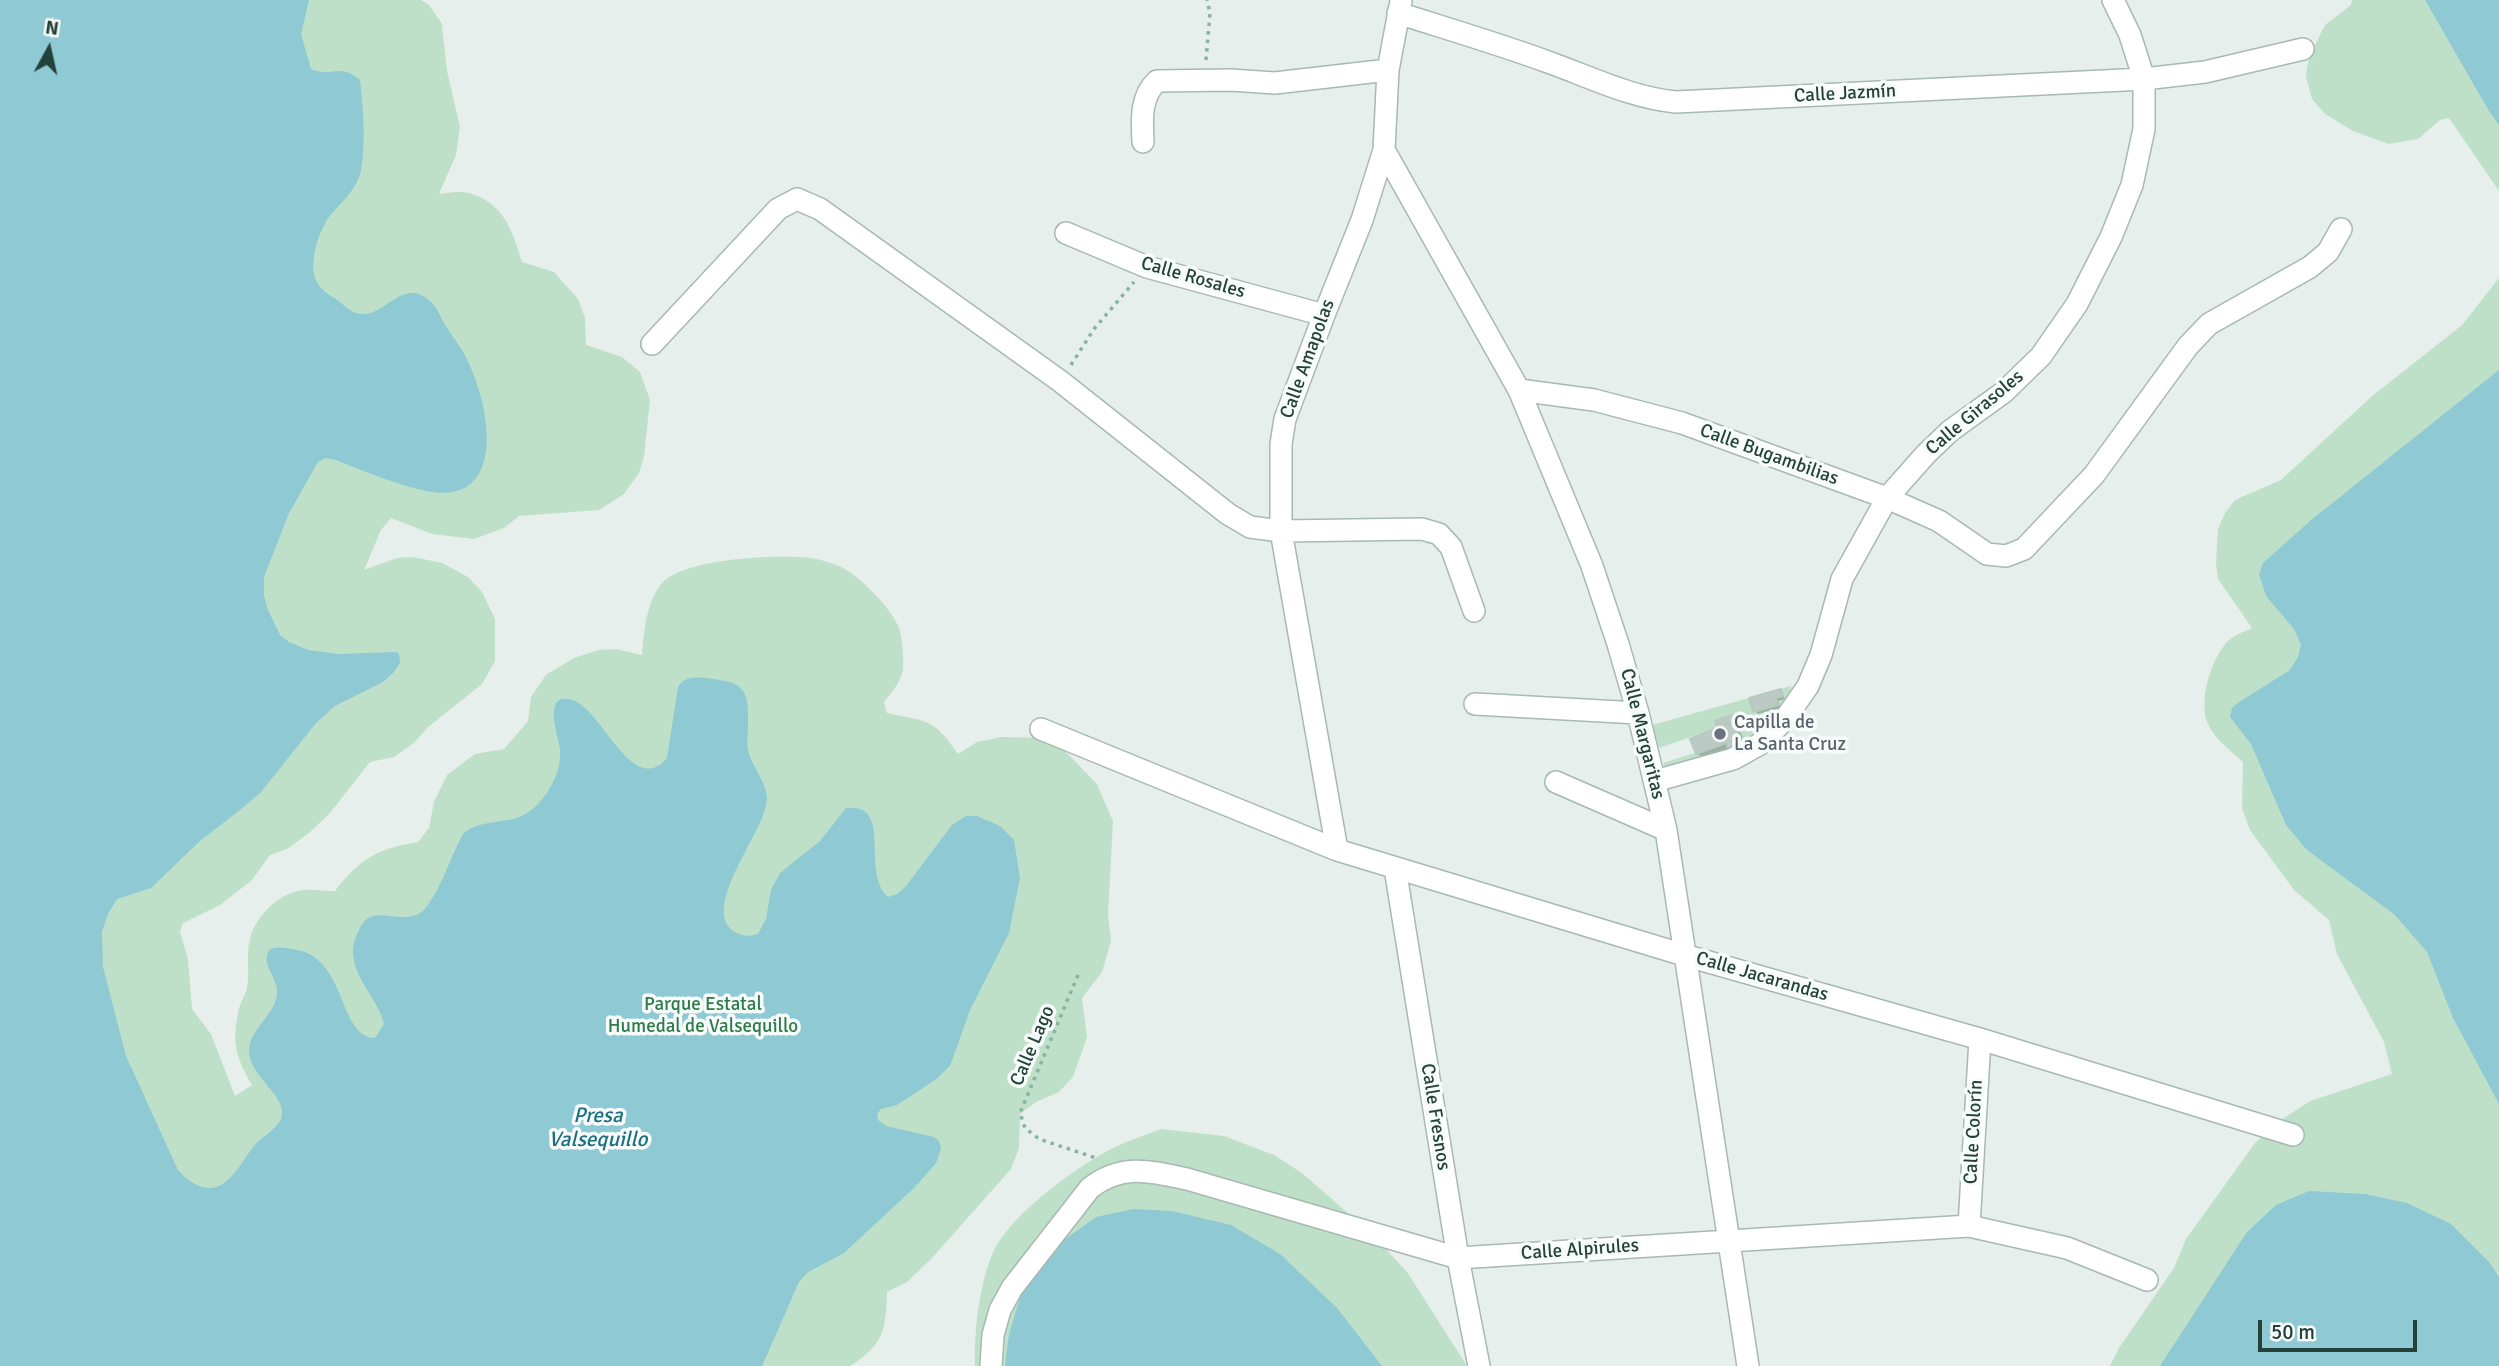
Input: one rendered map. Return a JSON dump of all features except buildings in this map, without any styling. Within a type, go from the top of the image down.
[{"type":"street","name":"Calle Girasoles","points":[[1655,781],[1733,759],[1760,744],[1785,719],[1808,687],[1821,655],[1842,579],[1887,498],[1950,431],[2004,392],[2041,356],[2077,304],[2111,237],[2132,185],[2144,129],[2144,79],[2130,35],[2113,0]]},
{"type":"street","name":"Calle Jazmín","points":[[1400,7],[1629,92],[1666,102],[2144,79],[2206,72],[2303,48]]},
{"type":"street","name":"Calle Amapolas","points":[[1337,850],[1281,531],[1281,444],[1285,419],[1362,220],[1384,150],[1388,71],[1400,7]]},
{"type":"street","points":[[1143,142],[1141,118],[1144,104],[1151,87],[1157,81],[1204,79],[1275,83],[1388,71]]},
{"type":"street","name":"Calle Margaritas","points":[[1384,150],[1520,390],[1592,566],[1618,645],[1638,713],[1666,830],[1748,1366]]},
{"type":"street","points":[[652,344],[778,209],[797,199],[820,209],[1060,381],[1228,514],[1251,527],[1281,531],[1422,529],[1439,534],[1451,547],[1474,611]]},
{"type":"street","name":"Calle Bugambilias","points":[[1520,390],[1594,400],[1682,423],[1887,498],[1939,521],[1987,554],[2006,556],[2024,549],[2094,475],[2188,346],[2209,324],[2310,267],[2328,252],[2341,229]]},
{"type":"street","name":"Calle Rosales","points":[[1066,233],[1147,267],[1324,315]]},
{"type":"street","points":[[1475,704],[1638,713]]},
{"type":"street","name":"Calle Jacarandas","points":[[1041,729],[1337,850],[1684,955],[1980,1039],[2293,1135]]},
{"type":"street","points":[[1556,782],[1666,830]]},
{"type":"street","name":"Calle Fresnos","points":[[1395,868],[1458,1258],[1479,1366]]},
{"type":"street","name":"Calle Colorín","points":[[1969,1226],[1980,1039]]},
{"type":"street","points":[[991,1366],[993,1335],[1000,1310],[1013,1288],[1090,1188],[1105,1176],[1133,1170]]},
{"type":"street","name":"Calle Alpirules","points":[[1133,1170],[1187,1178],[1458,1258],[1969,1226],[2067,1248],[2147,1280]]},
{"type":"path","points":[[1204,79],[1210,13],[1207,0]]},
{"type":"path","points":[[1060,381],[1094,329],[1147,267]]},
{"type":"path","name":"Calle Lago","points":[[1079,975],[1020,1113],[1025,1128],[1039,1139],[1133,1170]]},
{"type":"green space","name":"Presa Valsequillo","points":[[0,0],[421,0],[429,5],[442,24],[447,71],[460,127],[456,155],[439,194],[468,193],[483,199],[500,212],[511,230],[522,262],[554,272],[578,299],[585,318],[586,345],[622,357],[640,372],[650,400],[644,457],[639,473],[624,494],[599,510],[519,516],[504,528],[474,539],[432,534],[391,518],[381,530],[364,570],[397,558],[413,557],[442,563],[468,577],[482,592],[495,619],[495,661],[482,684],[427,728],[415,742],[394,757],[370,762],[329,814],[309,833],[287,849],[270,855],[252,880],[220,905],[183,923],[180,932],[188,959],[192,1009],[211,1034],[235,1096],[252,1085],[239,1058],[235,1034],[239,1010],[247,988],[249,944],[256,923],[267,909],[281,898],[297,891],[335,891],[353,871],[371,857],[392,848],[418,842],[429,828],[434,802],[447,775],[475,754],[504,749],[528,721],[531,697],[546,675],[574,658],[599,650],[616,649],[642,655],[647,618],[656,592],[672,575],[688,568],[731,560],[776,557],[814,559],[841,567],[874,593],[899,628],[903,670],[898,683],[884,702],[887,713],[928,723],[950,742],[958,754],[977,742],[1002,737],[1045,738],[1062,748],[1097,784],[1113,821],[1108,914],[1111,941],[1102,972],[1082,998],[1087,1037],[1073,1077],[1059,1092],[1036,1102],[1020,1114],[1019,1148],[1011,1169],[932,1258],[907,1282],[887,1292],[884,1327],[876,1344],[850,1366],[0,1366]]},
{"type":"green space","points":[[2352,0],[2499,0],[2499,191],[2449,118],[2440,120],[2418,139],[2389,144],[2353,131],[2325,114],[2312,99],[2306,76],[2309,57],[2325,25],[2351,5]]},
{"type":"green space","points":[[2499,278],[2499,1366],[2110,1366],[2119,1348],[2174,1268],[2186,1239],[2255,1143],[2281,1120],[2310,1101],[2392,1074],[2384,1042],[2337,954],[2329,920],[2294,890],[2250,830],[2242,808],[2243,762],[2218,739],[2207,722],[2206,691],[2216,658],[2230,639],[2252,628],[2218,579],[2218,529],[2235,500],[2281,480],[2371,397],[2462,325]]},
{"type":"green space","points":[[1791,686],[1786,717],[1729,759],[1667,777],[1663,763],[1726,743],[1728,748],[1733,746],[1731,740],[1734,724],[1738,722],[1734,714],[1715,721],[1717,728],[1659,748],[1652,725],[1749,698],[1753,712],[1778,705],[1776,698],[1783,696],[1781,689]]},
{"type":"green space","points":[[1161,1129],[1224,1136],[1274,1155],[1302,1173],[1372,1234],[1407,1272],[1467,1366],[975,1366],[975,1339],[981,1295],[992,1255],[1000,1240],[1027,1210],[1079,1168],[1111,1149]]},
{"type":"water","name":"Presa Valsequillo","points":[[0,0],[309,0],[301,34],[311,69],[347,72],[360,80],[364,125],[363,159],[359,177],[321,231],[314,256],[315,279],[325,292],[359,314],[380,309],[395,298],[412,293],[430,301],[467,359],[483,406],[486,451],[481,470],[470,484],[452,492],[414,488],[336,460],[326,458],[318,462],[289,513],[264,577],[264,596],[268,610],[280,635],[308,650],[338,654],[396,652],[399,654],[400,663],[383,682],[335,706],[316,723],[261,792],[200,841],[151,888],[117,899],[108,914],[102,932],[103,967],[126,1056],[178,1170],[188,1179],[205,1188],[224,1183],[237,1171],[254,1146],[281,1119],[280,1103],[254,1068],[249,1049],[254,1034],[276,1001],[277,987],[267,960],[270,949],[287,948],[313,956],[325,967],[334,982],[354,1025],[363,1034],[375,1038],[384,1024],[354,961],[353,951],[359,930],[370,917],[404,917],[420,913],[438,889],[463,834],[480,825],[521,816],[535,807],[551,786],[559,768],[560,749],[554,708],[557,702],[563,699],[583,706],[629,760],[642,767],[654,768],[667,758],[678,687],[683,681],[705,678],[729,682],[742,689],[747,703],[748,751],[767,798],[764,812],[729,886],[724,904],[725,919],[733,931],[739,934],[758,934],[766,919],[771,890],[780,873],[820,841],[846,808],[860,809],[869,816],[873,827],[876,871],[880,885],[888,897],[897,894],[906,886],[952,825],[966,816],[977,816],[1000,826],[1014,840],[1020,878],[1009,933],[970,1010],[950,1066],[935,1080],[897,1105],[881,1109],[877,1114],[878,1120],[886,1126],[934,1137],[939,1141],[941,1149],[936,1163],[915,1187],[844,1253],[808,1272],[799,1282],[762,1366],[0,1366]]},
{"type":"water","points":[[2425,0],[2499,0],[2499,125],[2489,111]]},
{"type":"water","points":[[2499,370],[2499,1104],[2453,1018],[2427,952],[2395,915],[2307,850],[2286,825],[2251,744],[2230,717],[2232,708],[2239,702],[2290,670],[2301,645],[2294,629],[2266,596],[2259,574],[2263,563],[2310,521]]},
{"type":"water","points":[[2309,1191],[2365,1194],[2407,1203],[2451,1224],[2489,1262],[2499,1277],[2499,1366],[2160,1366],[2247,1232],[2276,1205]]},
{"type":"water","points":[[1133,1209],[1172,1211],[1231,1225],[1280,1254],[1337,1308],[1382,1366],[1005,1366],[1009,1334],[1023,1288],[1061,1242],[1096,1217]]},
{"type":"place","name":"Capilla de La Santa Cruz","points":[[1720,734]]},
{"type":"park label","name":"Parque Estatal Humedal de Valsequillo","points":[[703,1016]]}]
